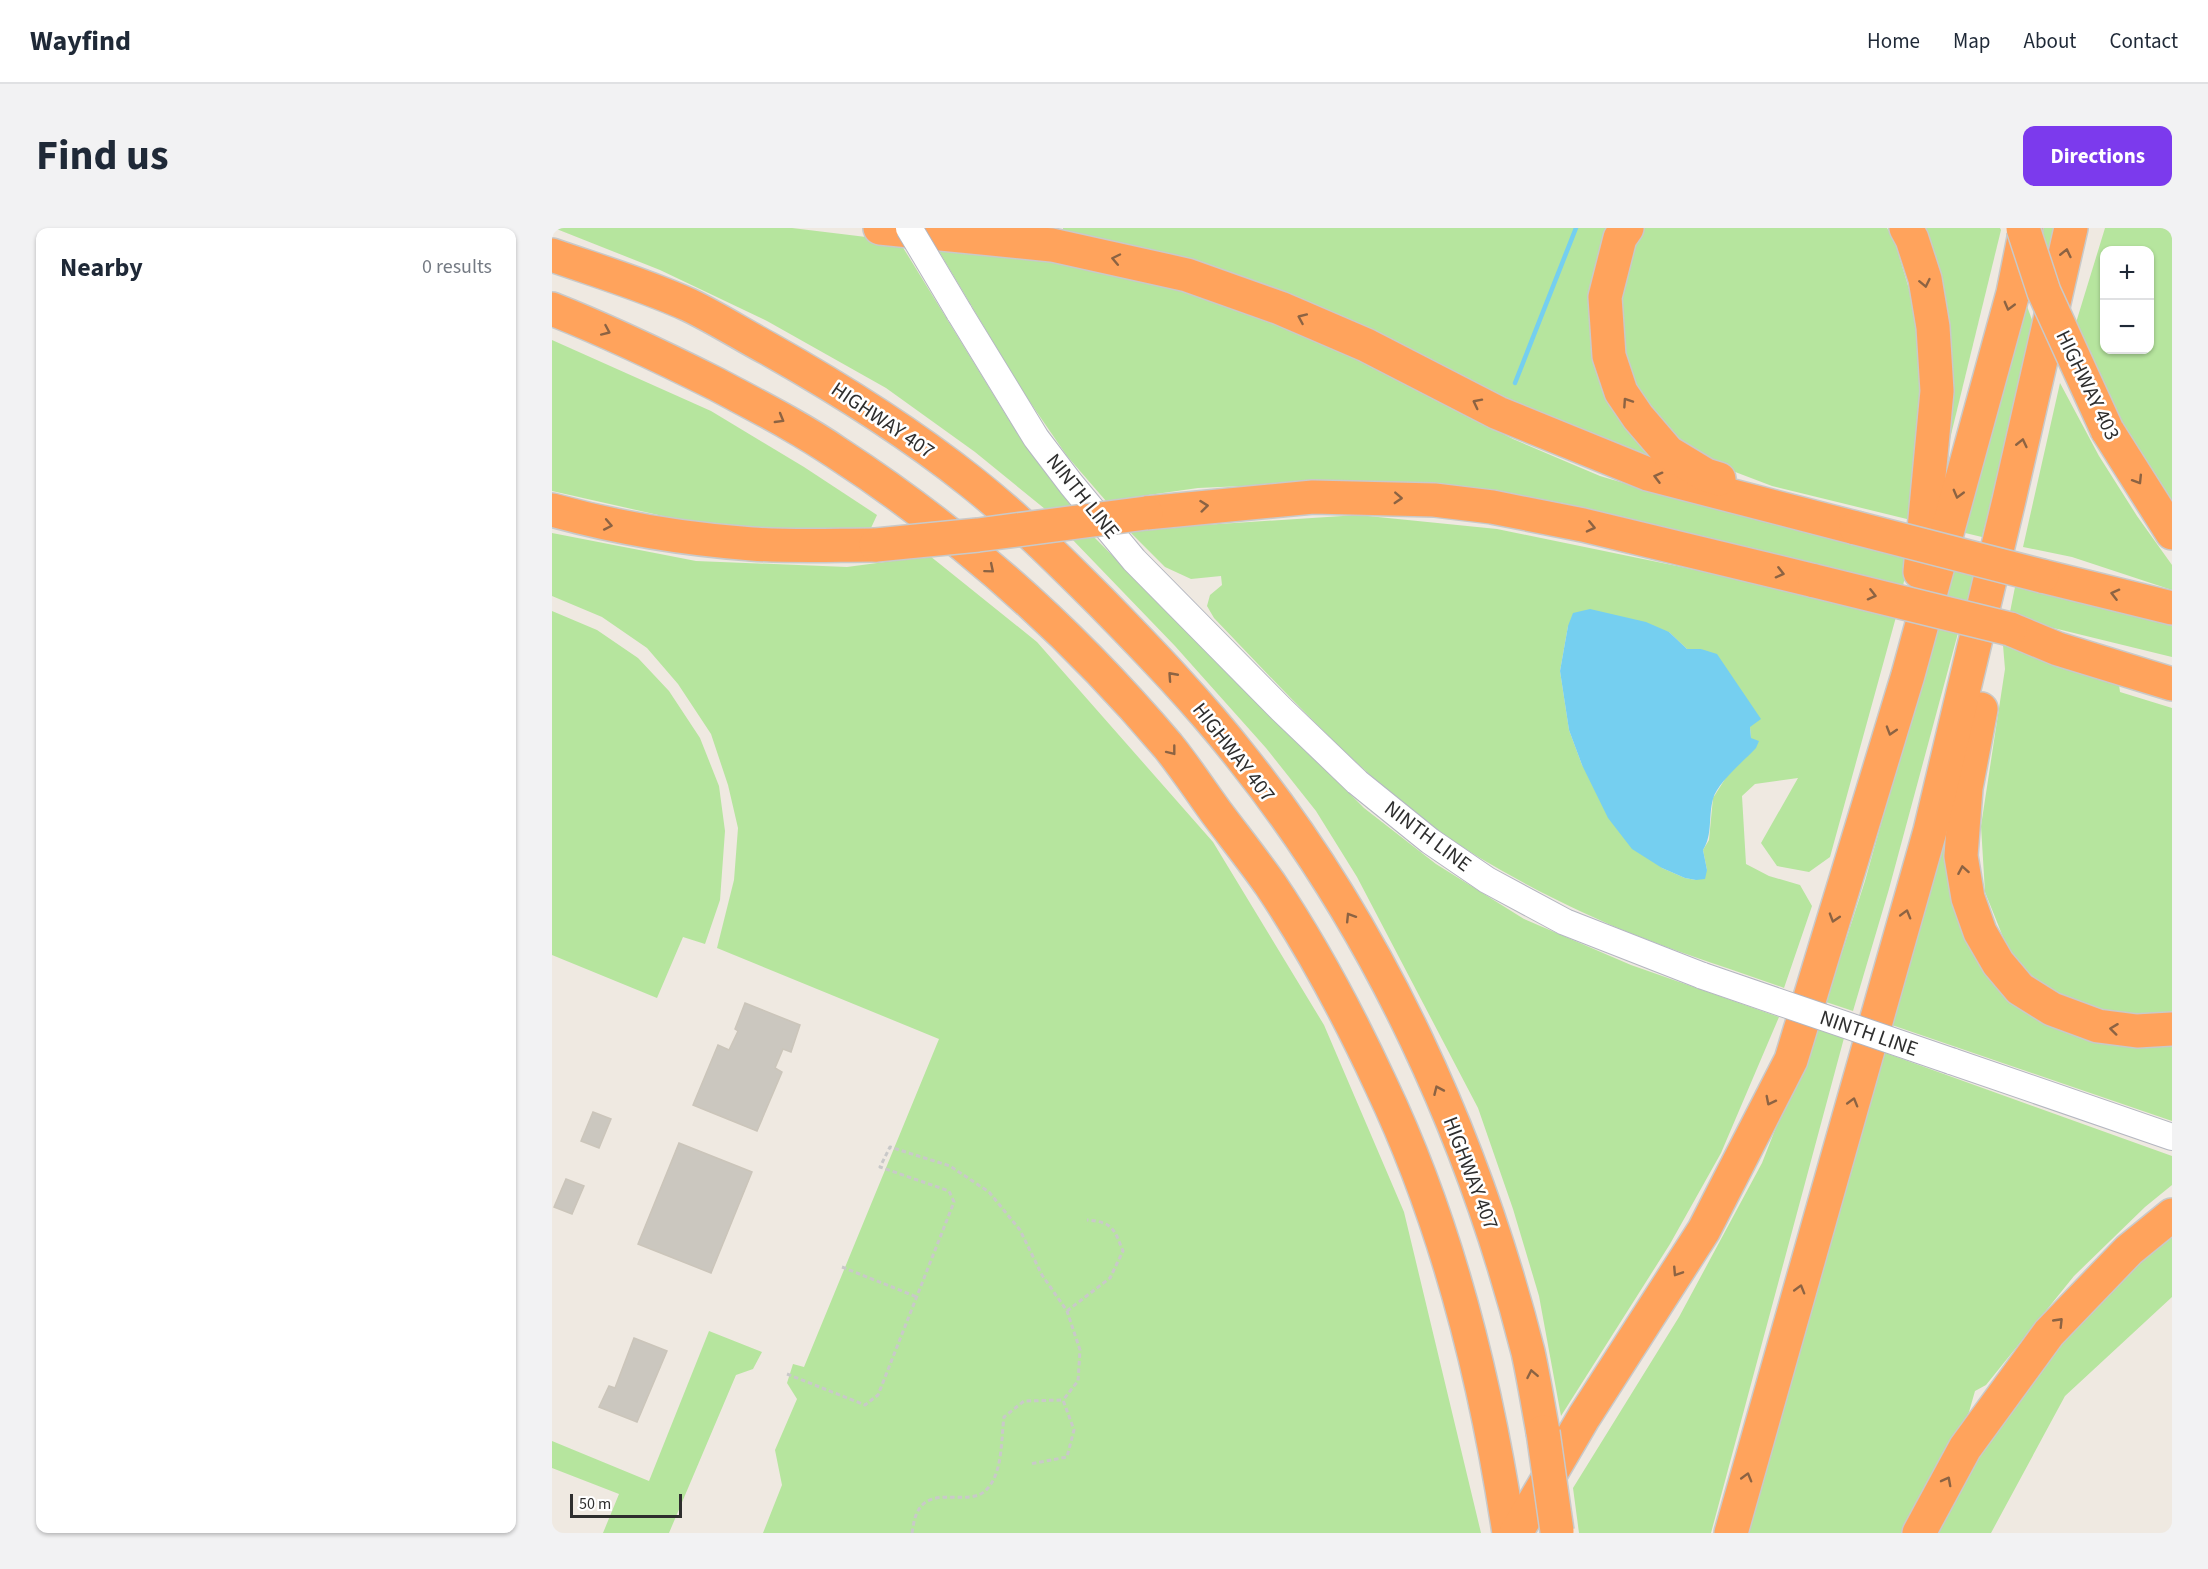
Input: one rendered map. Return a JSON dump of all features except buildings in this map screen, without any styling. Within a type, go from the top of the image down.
[{"type":"highway","points":[[880,228],[1052,245],[1187,275],[1280,308],[1366,345],[1498,413],[1648,474],[2172,608]]},
{"type":"highway","points":[[1627,228],[1620,238],[1605,297],[1609,356],[1621,392],[1638,417],[1668,452],[1707,475],[1856,528]]},
{"type":"highway","points":[[1906,228],[1925,279],[1933,327],[1937,391],[1908,675]]},
{"type":"highway","points":[[1516,1533],[1584,1417],[1704,1230],[1791,1060],[1908,675],[2013,293],[2025,228]]},
{"type":"highway","name":"HIGHWAY 403","points":[[2025,228],[2044,292],[2107,430],[2172,533]]},
{"type":"highway","points":[[1731,1533],[1930,831],[2071,228]]},
{"type":"highway","name":"HIGHWAY 407","points":[[552,255],[689,305],[822,379],[902,431],[972,482],[1054,555],[1172,675],[1243,759],[1304,843],[1362,937],[1411,1027],[1462,1144],[1498,1247],[1528,1356],[1543,1432],[1557,1532]]},
{"type":"highway","points":[[552,309],[655,353],[760,407],[837,452],[934,522],[1029,602],[1096,668],[1169,747],[1271,886],[1332,987],[1382,1087],[1425,1190],[1454,1276],[1477,1363],[1509,1533]]},
{"type":"highway","points":[[552,510],[601,524],[670,536],[753,544],[876,544],[1146,513],[1313,497],[1434,500],[1492,507],[1583,525],[2010,629],[2067,645],[2172,666]]},
{"type":"highway","points":[[2009,500],[2019,518],[1965,788],[1961,856],[1968,898],[1980,932],[1998,963],[2020,989],[2052,1010],[2098,1026],[2138,1031],[2172,1029]]},
{"type":"highway","points":[[2067,645],[2172,684]]},
{"type":"highway","points":[[1919,1533],[1965,1448],[2049,1333],[2129,1250],[2168,1218]]},
{"type":"main road","name":"NINTH LINE","points":[[909,228],[1036,438],[1134,560],[1281,709],[1357,782],[1430,841],[1487,880],[1565,922],[1703,976],[2172,1137]]},
{"type":"path","points":[[787,1374],[865,1405],[878,1395],[954,1202],[949,1191],[880,1167],[890,1147],[950,1167],[989,1192],[1020,1230],[1042,1275],[1067,1311],[1080,1350],[1078,1381],[1063,1400]]},
{"type":"path","points":[[1067,1311],[1110,1278],[1123,1251],[1116,1233],[1103,1222],[1087,1220]]},
{"type":"path","points":[[842,1267],[917,1297]]},
{"type":"path","points":[[1030,1464],[1067,1457],[1074,1430],[1063,1400]]},
{"type":"path","points":[[912,1533],[917,1512],[928,1501],[943,1496],[972,1497],[986,1491],[996,1473],[1004,1417],[1024,1401],[1063,1400]]},
{"type":"green space","points":[[554,228],[792,228],[899,241],[1009,420],[1071,506],[1045,509],[975,452],[886,388],[767,321],[660,270]]},
{"type":"green space","points":[[1063,228],[1616,228],[1594,290],[1651,457],[1545,422],[1063,236]]},
{"type":"green space","points":[[1639,228],[1887,228],[1894,239],[1921,329],[1923,431],[1915,521],[1772,486],[1709,462],[1667,437],[1641,405],[1615,334],[1626,253]]},
{"type":"green space","points":[[1914,228],[2000,228],[2001,230],[1948,447]]},
{"type":"green space","points":[[2035,228],[2058,228],[2047,279]]},
{"type":"green space","points":[[2105,228],[2172,228],[2172,515],[2071,339]]},
{"type":"green space","points":[[934,243],[1060,261],[1173,286],[1295,328],[1513,439],[1600,476],[1681,500],[1910,555],[1902,590],[1308,483],[1198,488],[1106,501],[1067,456],[1023,392]]},
{"type":"green space","points":[[2021,290],[2035,328],[1982,537],[1961,532]]},
{"type":"green space","points":[[552,340],[711,411],[804,467],[877,515],[871,528],[797,531],[685,521],[552,491]]},
{"type":"green space","points":[[2060,383],[2099,456],[2137,516],[2172,565],[2172,590],[2072,557],[2023,547]]},
{"type":"green space","points":[[1358,515],[1497,529],[1808,593],[1896,617],[1830,857],[1809,872],[1777,866],[1761,843],[1798,778],[1755,784],[1742,796],[1746,864],[1769,876],[1800,885],[1812,906],[1784,988],[1660,945],[1601,921],[1519,880],[1480,858],[1443,833],[1407,806],[1340,747],[1214,618],[1207,606],[1210,595],[1222,585],[1221,576],[1191,579],[1165,567],[1128,530]],"holes":[[[1568,626],[1669,632],[1687,649],[1701,649],[1750,727],[1751,738],[1713,798],[1709,840],[1703,850],[1707,870],[1696,880],[1662,868],[1582,765],[1569,730],[1560,671]]]},
{"type":"green space","points":[[552,533],[696,561],[847,567],[930,556],[1037,642],[1213,842],[1324,1025],[1404,1212],[1481,1533],[763,1533],[782,1485],[775,1450],[797,1399],[787,1383],[793,1364],[804,1367],[939,1039],[717,948],[734,880],[738,828],[728,785],[711,734],[678,684],[647,648],[602,617],[552,596]]},
{"type":"green space","points":[[1092,535],[1364,808],[1436,864],[1524,919],[1631,965],[1779,1017],[1721,1153],[1670,1244],[1561,1416],[1539,1296],[1513,1209],[1478,1108],[1357,877],[1316,811],[1266,748],[1175,646],[1070,537]]},
{"type":"green space","points":[[1952,566],[1974,572],[1966,606],[1943,600]]},
{"type":"green space","points":[[2016,582],[2172,622],[2172,657],[2009,617]]},
{"type":"green space","points":[[552,611],[597,630],[638,658],[669,691],[700,738],[719,786],[725,831],[720,900],[705,944],[683,937],[657,998],[552,955]]},
{"type":"green space","points":[[1936,628],[1958,633],[1889,889],[1853,1011],[1826,1002],[1865,881]]},
{"type":"green space","points":[[2003,645],[2118,678],[2120,692],[2172,708],[2172,1015],[2119,1018],[2054,995],[2011,957],[1985,892],[1981,826],[2005,669]]},
{"type":"green space","points":[[1956,801],[2008,991],[2172,1041],[2172,1121],[1886,1023]]},
{"type":"green space","points":[[1815,1028],[1844,1038],[1711,1533],[1579,1533],[1573,1488],[1679,1317],[1762,1163]]},
{"type":"green space","points":[[1880,1051],[2172,1156],[2172,1185],[2145,1207],[2074,1276],[1986,1385],[1975,1391],[1969,1412],[1903,1533],[1747,1533]]},
{"type":"green space","points":[[2172,1220],[2172,1297],[2065,1396],[1991,1533],[1928,1533],[2020,1377]]},
{"type":"green space","points":[[709,1331],[762,1352],[753,1369],[736,1375],[669,1533],[603,1533],[619,1494],[552,1468],[552,1441],[649,1481]]},
{"type":"water","points":[[1590,609],[1646,622],[1669,632],[1687,649],[1701,649],[1717,654],[1761,719],[1750,727],[1751,738],[1759,741],[1756,748],[1725,779],[1713,799],[1708,838],[1703,850],[1707,870],[1705,879],[1685,878],[1662,868],[1632,849],[1608,818],[1582,765],[1569,730],[1560,671],[1568,626],[1573,613]]},
{"type":"waterway","points":[[1515,383],[1576,228]]}]
